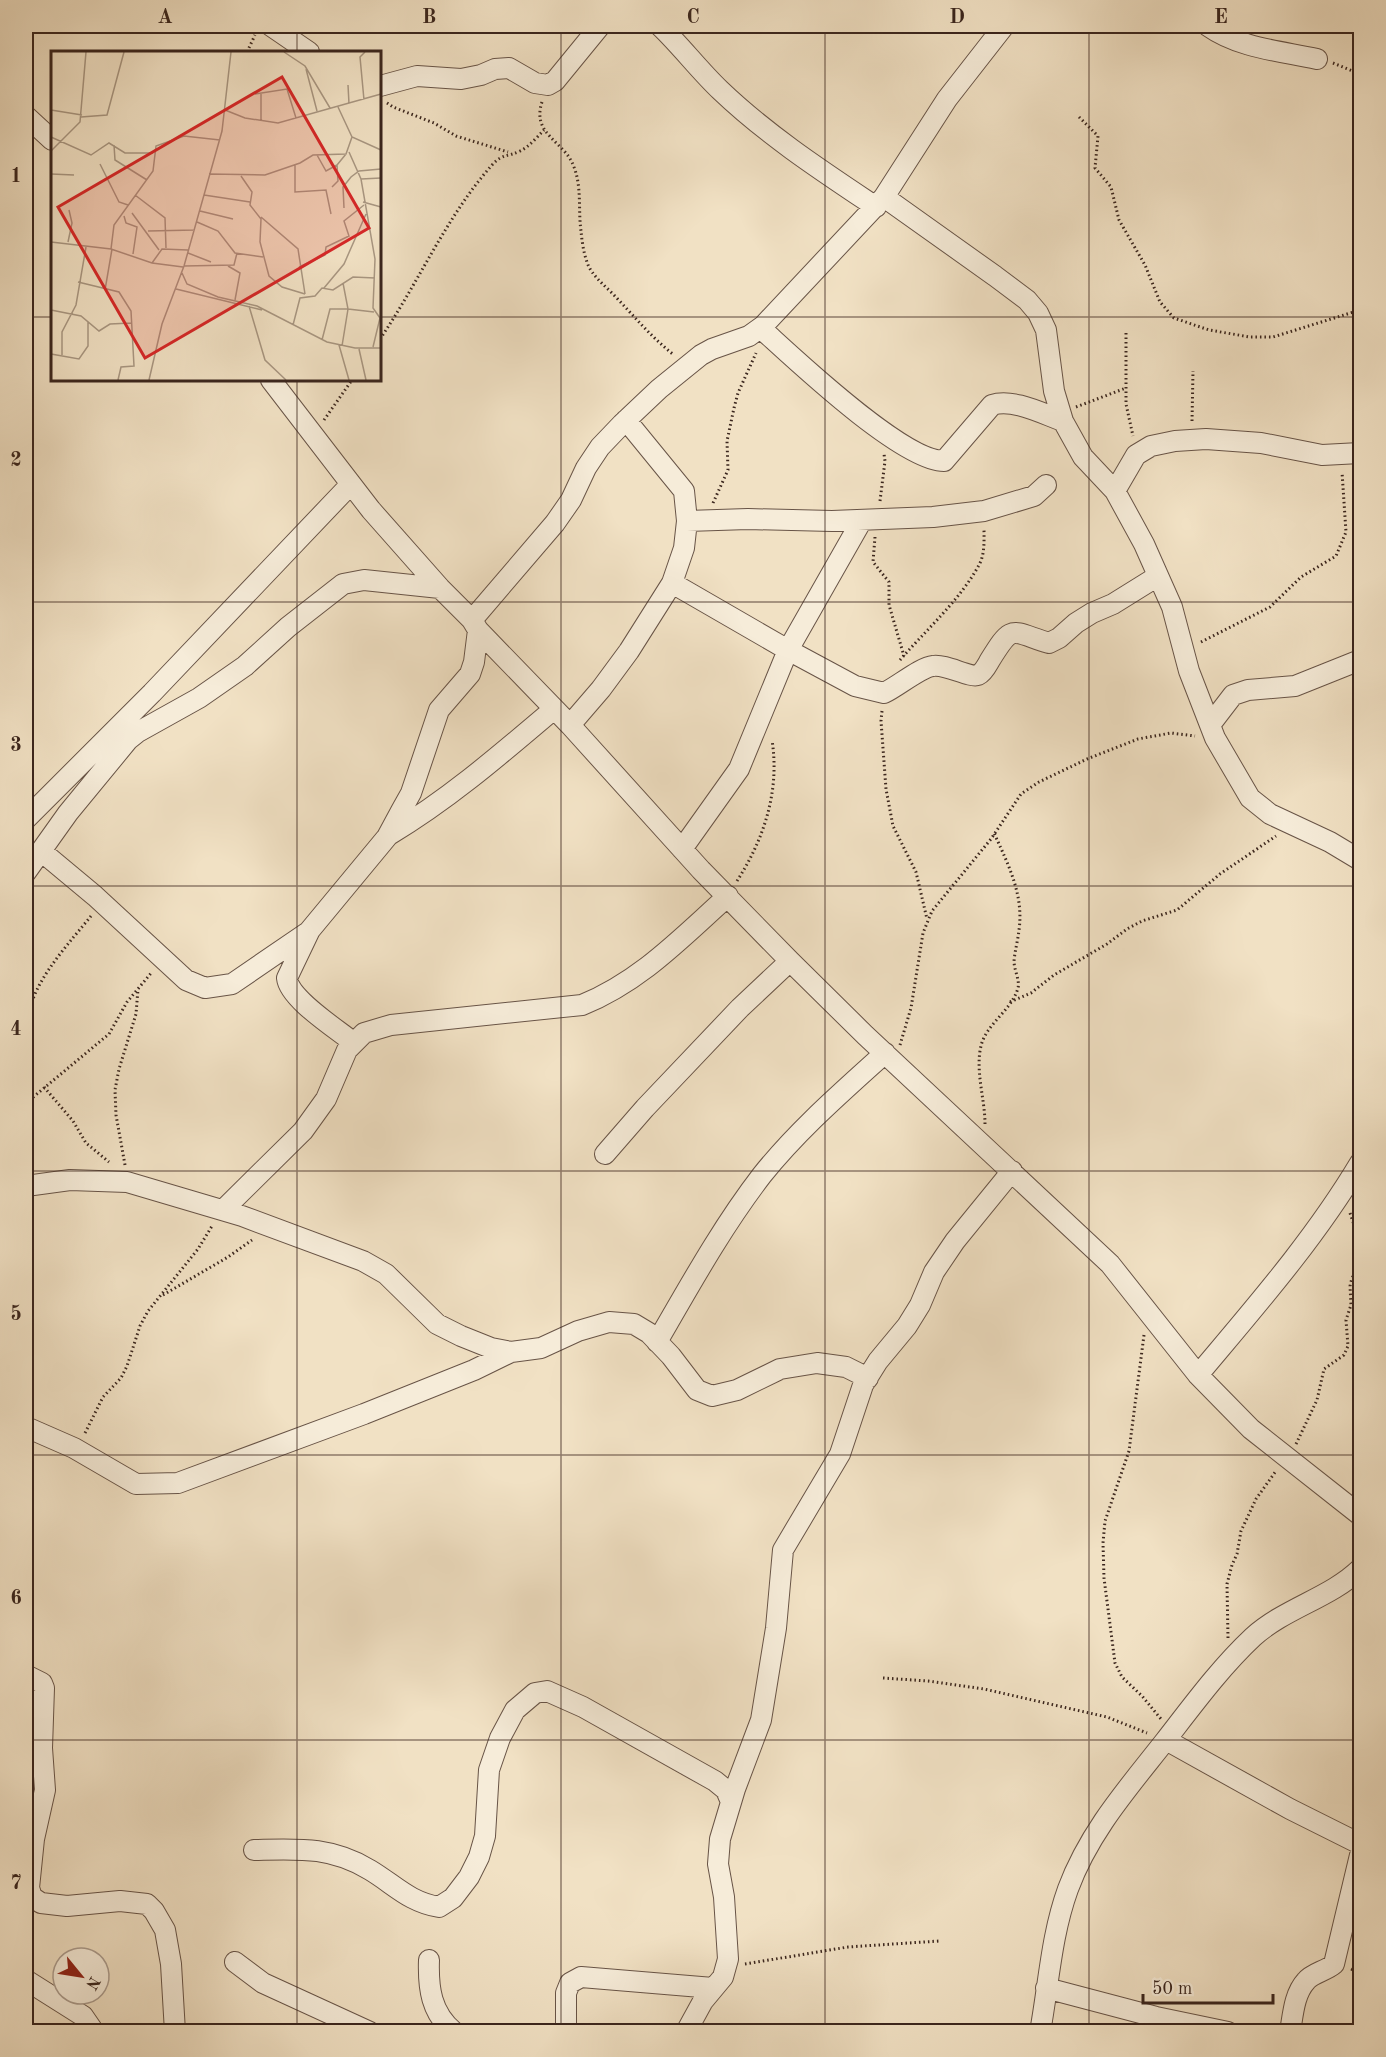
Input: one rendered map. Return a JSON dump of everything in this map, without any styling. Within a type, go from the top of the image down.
[{"type":"street","points":[[271,26],[300,41]]},
{"type":"street","points":[[381,86],[417,76],[461,79],[481,75],[495,69],[509,68],[535,83],[548,85],[555,81],[600,26]]},
{"type":"street","points":[[660,26],[719,89],[759,124],[809,162],[880,202],[995,276],[1027,300],[1038,313],[1046,330],[1054,391],[1062,417],[1083,457],[1115,491],[1144,544],[1172,607],[1188,671],[1212,732],[1250,798],[1270,814],[1330,842],[1360,860]]},
{"type":"street","points":[[1208,26],[1228,37],[1259,48],[1317,58]]},
{"type":"street","points":[[354,1043],[317,1014],[287,986],[287,978],[310,930],[387,837],[411,793],[439,710],[445,700],[470,674],[474,662],[475,625],[555,523],[571,500],[586,468],[600,447],[626,420],[688,365],[712,349],[764,330],[880,202],[994,29]]},
{"type":"street","points":[[26,116],[51,139]]},
{"type":"street","points":[[764,330],[823,385],[881,429],[933,461],[944,461],[993,405],[1001,402],[1062,417]]},
{"type":"street","points":[[272,381],[371,510],[440,588],[570,725],[682,849],[790,961],[1110,1264],[1198,1375],[1251,1429],[1360,1515]]},
{"type":"street","points":[[570,725],[602,689],[672,583],[696,521],[684,491],[626,420]]},
{"type":"street","points":[[1115,491],[1136,455],[1150,446],[1187,440],[1261,443],[1322,455],[1360,453]]},
{"type":"street","points":[[26,819],[152,693],[351,484]]},
{"type":"street","points":[[696,521],[933,517],[984,511],[1034,496],[1046,485]]},
{"type":"street","points":[[682,849],[739,769],[788,650],[869,519]]},
{"type":"street","points":[[672,583],[855,686],[884,693],[923,669],[934,666],[959,670],[969,675],[978,675],[985,669],[1009,633],[1020,633],[1049,643],[1092,613],[1158,576]]},
{"type":"street","points":[[26,872],[69,813],[128,740],[199,698],[245,666],[288,627],[343,584],[364,580],[440,588]]},
{"type":"street","points":[[1212,732],[1233,695],[1248,690],[1295,686],[1360,660]]},
{"type":"street","points":[[387,837],[424,814],[469,781],[554,709]]},
{"type":"street","points":[[41,851],[103,903],[186,980],[205,988],[232,984],[310,930]]},
{"type":"street","points":[[223,1210],[303,1131],[326,1099],[347,1050],[364,1033],[391,1025],[582,1005],[608,995],[652,965],[728,896]]},
{"type":"street","points":[[605,1154],[645,1108],[740,1008],[790,961]]},
{"type":"street","points":[[657,1342],[711,1250],[764,1173],[816,1116],[891,1058]]},
{"type":"street","points":[[1198,1375],[1281,1276],[1341,1195],[1360,1163]]},
{"type":"street","points":[[686,2031],[689,2023],[723,1977],[728,1959],[724,1897],[718,1864],[720,1839],[760,1720],[776,1628],[783,1550],[840,1454],[863,1385],[878,1361],[908,1326],[934,1272],[950,1249],[1012,1171]]},
{"type":"street","points":[[26,1186],[70,1180],[127,1178],[223,1210],[363,1261],[386,1274],[437,1324],[491,1348],[511,1352]]},
{"type":"street","points":[[26,1427],[80,1452],[136,1484],[178,1483],[364,1414],[474,1370],[511,1352],[541,1348],[578,1330],[609,1322],[634,1324],[649,1333],[697,1390],[712,1396],[737,1390],[780,1369],[817,1363],[846,1367],[868,1378]]},
{"type":"street","points":[[1040,2031],[1056,1932],[1068,1889],[1086,1849],[1115,1802],[1222,1670],[1254,1636],[1281,1617],[1351,1578],[1360,1569]]},
{"type":"street","points":[[26,1675],[42,1683],[44,1688],[42,1748],[45,1790],[34,1839],[29,1888],[32,1897],[41,1903],[67,1906],[120,1902],[147,1904],[165,1930],[171,1964],[175,2031]]},
{"type":"street","points":[[254,1850],[315,1849],[348,1859],[371,1870],[397,1891],[423,1905],[439,1907],[453,1898],[469,1877],[479,1857],[485,1836],[489,1770],[500,1737],[515,1710],[535,1693],[547,1691],[583,1707],[715,1781],[726,1790],[731,1802]]},
{"type":"street","points":[[1169,1736],[1290,1809],[1360,1844]]},
{"type":"street","points":[[1290,2031],[1294,2005],[1306,1980],[1334,1964],[1360,1855]]},
{"type":"street","points":[[429,1960],[431,1995],[435,2011],[454,2031]]},
{"type":"street","points":[[235,1962],[263,1983],[370,2031]]},
{"type":"street","points":[[566,2031],[566,1993],[570,1983],[582,1977],[713,1988]]},
{"type":"street","points":[[26,1980],[83,2016],[94,2031]]},
{"type":"street","points":[[1046,1988],[1156,2017],[1228,2031]]},
{"type":"path","points":[[247,51],[259,26]]},
{"type":"path","points":[[1317,58],[1341,65],[1360,74]]},
{"type":"path","points":[[548,85],[539,119],[544,130],[570,157],[574,167],[580,208],[580,229],[589,266],[600,283],[654,339],[688,365]]},
{"type":"path","points":[[381,95],[393,108],[434,123],[456,136],[511,153]]},
{"type":"path","points":[[1078,117],[1098,135],[1099,145],[1095,168],[1111,187],[1119,220],[1145,265],[1160,302],[1174,318],[1209,330],[1250,337],[1273,337],[1360,310]]},
{"type":"path","points":[[381,338],[471,191],[504,154],[520,152],[544,130]]},
{"type":"path","points":[[696,521],[721,488],[728,470],[729,423],[738,393],[764,330]]},
{"type":"path","points":[[1126,333],[1126,405],[1136,455]]},
{"type":"path","points":[[1187,440],[1192,422],[1193,371]]},
{"type":"path","points":[[314,434],[351,381]]},
{"type":"path","points":[[1062,417],[1126,387]]},
{"type":"path","points":[[881,429],[885,461],[869,519],[873,562],[889,582],[889,604],[904,656]]},
{"type":"path","points":[[1183,651],[1270,607],[1301,577],[1336,556],[1346,532],[1341,454]]},
{"type":"path","points":[[897,665],[956,598],[979,564],[984,550],[984,511]]},
{"type":"path","points":[[884,693],[881,721],[886,789],[893,826],[916,873],[928,921]]},
{"type":"path","points":[[728,896],[754,852],[766,824],[771,800],[773,750],[771,731]]},
{"type":"path","points":[[891,1058],[911,1008],[918,955],[923,933],[932,911],[994,833],[1021,794],[1039,782],[1087,759],[1138,739],[1171,733],[1212,732]]},
{"type":"path","points":[[1011,1002],[1031,993],[1054,975],[1107,944],[1127,929],[1142,921],[1177,910],[1220,874],[1292,825]]},
{"type":"path","points":[[986,1147],[985,1105],[980,1079],[981,1045],[1018,989],[1014,964],[1020,929],[1020,910],[1012,874],[994,833]]},
{"type":"path","points":[[26,1078],[30,1064],[30,1007],[52,965],[103,903]]},
{"type":"path","points":[[26,1103],[109,1034],[127,1002],[162,959]]},
{"type":"path","points":[[127,1178],[116,1115],[115,1090],[136,1014],[138,989]]},
{"type":"path","points":[[44,1087],[73,1121],[86,1143],[96,1154],[127,1178]]},
{"type":"path","points":[[1341,1195],[1355,1222],[1360,1242]]},
{"type":"path","points":[[80,1452],[86,1430],[103,1396],[121,1378],[127,1366],[140,1326],[198,1249],[223,1210]]},
{"type":"path","points":[[159,1298],[228,1257],[247,1243],[278,1230]]},
{"type":"path","points":[[1222,1670],[1228,1643],[1227,1584],[1237,1554],[1241,1531],[1269,1478],[1287,1458],[1300,1437],[1317,1400],[1324,1369],[1344,1355],[1348,1346],[1346,1320],[1351,1305],[1350,1286],[1360,1265]]},
{"type":"path","points":[[1147,1310],[1129,1451],[1105,1521],[1104,1578],[1114,1663],[1122,1677],[1142,1696],[1169,1736]]},
{"type":"path","points":[[883,1678],[928,1681],[984,1689],[1107,1717],[1169,1736]]},
{"type":"path","points":[[726,1967],[848,1947],[939,1941]]}]
